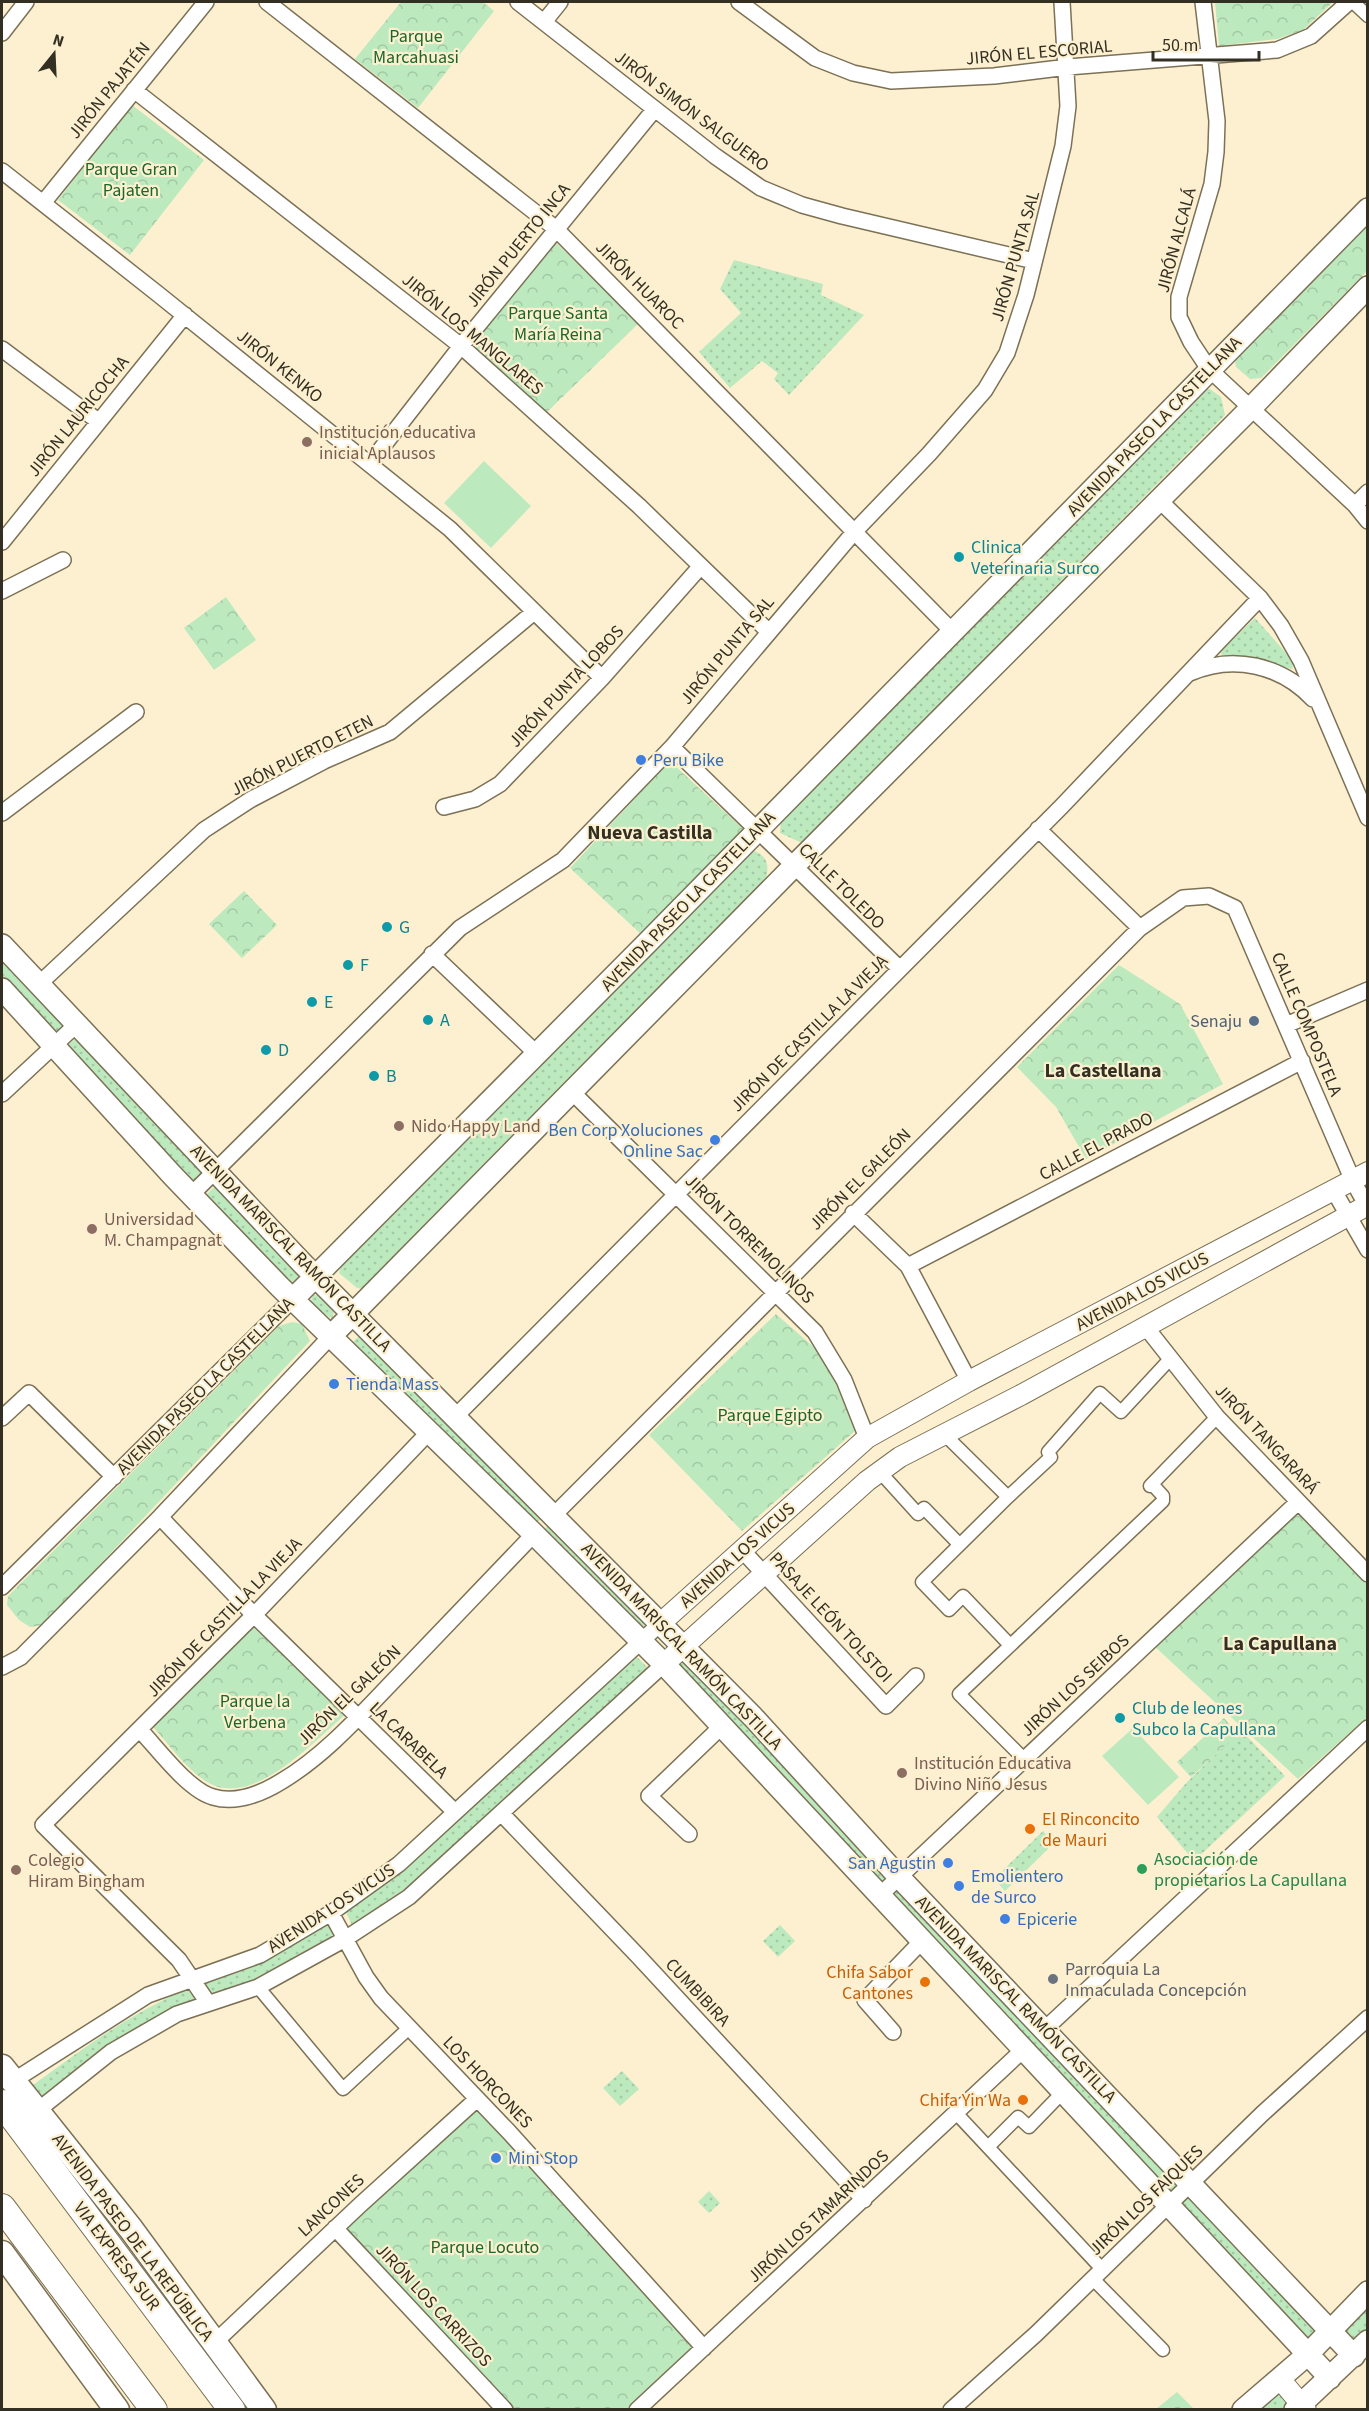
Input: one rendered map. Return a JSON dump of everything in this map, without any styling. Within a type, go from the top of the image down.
[{"type":"highway","name":"VIA EXPRESA SUR","points":[[5,2083],[232,2409]]},
{"type":"highway","points":[[2,2207],[154,2409]]},
{"type":"main road","name":"AVENIDA PASEO LA CASTELLANA","points":[[293,1299],[1368,209]]},
{"type":"main road","points":[[331,1336],[794,866],[1251,408],[1368,287]]},
{"type":"main road","name":"AVENIDA MARISCAL RAMÓN CASTILLA","points":[[2,945],[316,1276],[662,1622],[1330,2332],[1361,2349]]},
{"type":"main road","name":"AVENIDA MARISCAL RAMÓN CASTILLA","points":[[2,988],[191,1194],[293,1299],[664,1664],[1168,2207],[1330,2378]]},
{"type":"main road","name":"AVENIDA PASEO DE LA REPÚBLICA","points":[[5,2083],[37,2111],[131,2229],[264,2409]]},
{"type":"main road","points":[[2,2253],[117,2409]]},
{"type":"main road","points":[[1243,2409],[1307,2355],[1368,2292]]},
{"type":"main road","points":[[1301,2408],[1361,2349]]},
{"type":"street","points":[[2,33],[26,2]]},
{"type":"street","name":"JIRÓN PAJATÉN","points":[[43,202],[206,2]]},
{"type":"street","name":"JIRÓN HUAROC","points":[[267,2],[555,228],[953,632]]},
{"type":"street","name":"JIRÓN SIMÓN SALGUERO","points":[[518,2],[654,110],[761,188],[802,205],[1034,261]]},
{"type":"street","points":[[544,22],[560,2]]},
{"type":"street","name":"JIRÓN EL ESCORIAL","points":[[739,2],[815,58],[852,73],[891,81],[994,76],[1068,67],[1277,50],[1295,45],[1311,36],[1351,2]]},
{"type":"street","name":"JIRÓN PUNTA SAL","points":[[191,1194],[460,928],[563,860],[672,747],[855,531],[929,454],[985,390],[1006,353],[1034,261],[1063,146],[1068,106],[1068,67],[1062,2]]},
{"type":"street","name":"JIRÓN ALCALÁ","points":[[1203,2],[1218,121],[1216,152],[1209,195],[1179,297],[1179,317],[1191,342],[1209,369],[1354,505],[1368,521]]},
{"type":"street","points":[[1351,2],[1368,16]]},
{"type":"street","name":"JIRÓN LOS MANGLARES","points":[[134,90],[461,346],[621,490],[768,632]]},
{"type":"street","name":"JIRÓN PUERTO INCA","points":[[370,463],[555,228],[654,110]]},
{"type":"street","name":"JIRÓN KENKO","points":[[2,171],[450,529],[602,678]]},
{"type":"street","name":"JIRÓN LAURICOCHA","points":[[4,534],[185,315]]},
{"type":"street","points":[[2,349],[98,421]]},
{"type":"street","points":[[1354,505],[1368,492]]},
{"type":"street","points":[[1159,500],[1260,598],[1301,660],[1317,704],[1368,818]]},
{"type":"street","points":[[2,591],[63,560]]},
{"type":"street","name":"JIRÓN PUNTA LOBOS","points":[[444,807],[475,799],[500,784],[602,678],[700,567]]},
{"type":"street","name":"JIRÓN DE CASTILLA LA VIEJA","points":[[456,1416],[1038,829],[1260,598]]},
{"type":"street","name":"JIRÓN PUERTO ETEN","points":[[39,984],[204,830],[250,800],[324,761],[390,732],[534,612]]},
{"type":"street","name":"JIRÓN DE CASTILLA LA VIEJA","points":[[1186,675],[1223,664],[1251,664],[1286,677],[1317,704]]},
{"type":"street","points":[[2,813],[136,712]]},
{"type":"street","name":"CALLE TOLEDO","points":[[672,747],[900,969]]},
{"type":"street","points":[[1038,829],[1140,928]]},
{"type":"street","name":"JIRÓN EL GALEÓN","points":[[554,1515],[1140,928],[1183,898],[1209,896]]},
{"type":"street","name":"CALLE COMPOSTELA","points":[[1209,896],[1235,908],[1302,1060],[1360,1177]]},
{"type":"street","points":[[432,954],[537,1054]]},
{"type":"street","points":[[1286,1025],[1368,990]]},
{"type":"street","points":[[2,1094],[76,1025]]},
{"type":"street","name":"CALLE EL PRADO","points":[[908,1266],[1302,1060]]},
{"type":"street","name":"JIRÓN TORREMOLINOS","points":[[572,1092],[816,1332],[833,1358],[867,1438]]},
{"type":"street","name":"AVENIDA LOS VICUS","points":[[5,2083],[148,1995],[260,1955],[331,1913],[399,1864],[641,1640],[867,1438],[1360,1177],[1367,1206],[900,1457],[879,1472],[409,1897],[345,1939],[258,1987],[177,2014],[111,2052],[37,2111]]},
{"type":"street","points":[[1334,1191],[1368,1250]]},
{"type":"street","points":[[854,1213],[908,1266],[969,1382]]},
{"type":"street","name":"AVENIDA PASEO LA CASTELLANA","points":[[2,1587],[293,1299]]},
{"type":"street","name":"JIRÓN TANGARARÁ","points":[[1145,1326],[1217,1417],[1368,1574]]},
{"type":"street","points":[[2,1667],[21,1658],[160,1517],[331,1336]]},
{"type":"street","points":[[1010,1646],[963,1596],[949,1610],[922,1582],[1049,1454],[1100,1393],[1121,1412],[1170,1359]]},
{"type":"street","points":[[2,1418],[29,1393],[114,1477]]},
{"type":"street","points":[[1024,1759],[959,1694],[1164,1501],[1163,1496],[1151,1485],[1217,1417]]},
{"type":"street","name":"JIRÓN DE CASTILLA LA VIEJA","points":[[192,1979],[179,1960],[43,1825],[254,1615],[429,1432]]},
{"type":"street","points":[[944,1434],[1008,1497]]},
{"type":"street","points":[[879,1472],[918,1514],[924,1508],[959,1544]]},
{"type":"street","name":"JIRÓN LOS SEIBOS","points":[[879,1896],[1298,1502]]},
{"type":"street","name":"LA CARABELA","points":[[160,1517],[254,1615],[454,1811]]},
{"type":"street","name":"JIRÓN EL GALEÓN","points":[[140,1730],[196,1788],[210,1797],[227,1800],[246,1798],[283,1781],[313,1759],[358,1717],[534,1534]]},
{"type":"street","name":"PASAJE LEÓN TOLSTOI","points":[[742,1550],[886,1706],[916,1676]]},
{"type":"street","points":[[689,1834],[649,1796],[722,1726]]},
{"type":"street","points":[[1045,2029],[1368,1728]]},
{"type":"street","name":"CUMBIBIRA","points":[[501,1813],[864,2200]]},
{"type":"street","name":"LOS HORCONES","points":[[331,1913],[371,1984],[705,2348]]},
{"type":"street","points":[[893,2032],[865,2000],[921,1942]]},
{"type":"street","points":[[192,1979],[208,2003]]},
{"type":"street","points":[[258,1987],[343,2089],[409,2028]]},
{"type":"street","name":"JIRÓN LOS FAIQUES","points":[[951,2409],[1098,2274],[1262,2114],[1368,2018]]},
{"type":"street","name":"JIRÓN LOS TAMARINDOS","points":[[637,2409],[957,2114],[1023,2050]]},
{"type":"street","points":[[988,2147],[1018,2117],[1029,2127],[1063,2092]]},
{"type":"street","name":"LANCONES","points":[[214,2343],[335,2228],[477,2099]]},
{"type":"street","points":[[957,2114],[1163,2350]]},
{"type":"street","name":"JIRÓN LOS CARRIZOS","points":[[335,2228],[505,2409]]},
{"type":"street","points":[[1280,2379],[1301,2408]]},
{"type":"green space","name":"Parque Marcahuasi","points":[[401,2],[483,2],[494,11],[418,108],[355,59]]},
{"type":"green space","points":[[1215,2],[1333,2],[1303,30],[1277,39],[1219,46]]},
{"type":"green space","name":"Parque Gran Pajaten","points":[[132,105],[204,160],[130,255],[58,200]]},
{"type":"green space","points":[[1367,220],[1367,271],[1261,378],[1250,379],[1236,367],[1234,355]]},
{"type":"green space","name":"Parque Santa María Reina","points":[[554,241],[639,323],[546,413],[467,345]]},
{"type":"green space","points":[[734,260],[823,284],[821,295],[864,315],[789,395],[774,379],[778,373],[762,361],[730,388],[699,352],[741,313],[720,289]]},
{"type":"green space","points":[[1201,389],[1210,389],[1221,397],[1225,415],[802,843],[780,833],[781,817]]},
{"type":"green space","points":[[484,461],[531,506],[491,548],[444,503]]},
{"type":"green space","points":[[226,597],[256,640],[214,670],[184,628]]},
{"type":"green space","points":[[1255,618],[1294,662],[1292,669],[1239,656],[1222,657],[1221,651]]},
{"type":"green space","points":[[670,761],[744,830],[644,937],[570,868]]},
{"type":"green space","points":[[754,851],[765,859],[766,879],[367,1290],[357,1288],[339,1273],[343,1260],[745,852]]},
{"type":"green space","points":[[244,891],[277,925],[242,958],[209,924]]},
{"type":"green space","points":[[2,956],[69,1026],[55,1040],[2,982]]},
{"type":"green space","points":[[1119,965],[1180,1004],[1223,1084],[1086,1159],[1056,1107],[1017,1067]]},
{"type":"green space","points":[[78,1036],[203,1172],[190,1184],[65,1048]]},
{"type":"green space","points":[[215,1186],[301,1276],[291,1285],[206,1195]]},
{"type":"green space","points":[[313,1295],[320,1295],[335,1309],[332,1319],[310,1304]]},
{"type":"green space","name":"Parque Egipto","points":[[776,1314],[825,1357],[855,1431],[742,1531],[649,1435]]},
{"type":"green space","points":[[292,1322],[302,1324],[310,1341],[43,1625],[30,1627],[19,1620],[7,1605],[8,1596],[279,1326]]},
{"type":"green space","points":[[359,1336],[544,1516],[535,1524],[351,1344]]},
{"type":"green space","points":[[1297,1509],[1367,1583],[1367,1717],[1298,1779],[1153,1645]]},
{"type":"green space","points":[[550,1523],[650,1620],[640,1629],[542,1532]]},
{"type":"green space","name":"Parque la Verbena","points":[[253,1623],[346,1714],[283,1768],[264,1779],[245,1786],[227,1788],[209,1783],[193,1772],[153,1727]]},
{"type":"green space","points":[[685,1653],[893,1875],[878,1888],[671,1665]]},
{"type":"green space","points":[[636,1656],[649,1669],[409,1886],[352,1925],[345,1910],[402,1871],[452,1822]]},
{"type":"green space","points":[[1224,1718],[1238,1734],[1191,1777],[1177,1762]]},
{"type":"green space","points":[[1133,1728],[1179,1777],[1148,1805],[1102,1756]]},
{"type":"green space","points":[[1241,1730],[1285,1776],[1194,1861],[1157,1817],[1187,1782]]},
{"type":"green space","points":[[1043,1831],[1054,1843],[1005,1891],[994,1879]]},
{"type":"green space","points":[[899,1882],[1186,2183],[1169,2201],[885,1896]]},
{"type":"green space","points":[[327,1919],[336,1939],[257,1983],[210,1999],[199,1982]]},
{"type":"green space","points":[[780,1925],[795,1941],[778,1957],[763,1941]]},
{"type":"green space","points":[[187,1989],[196,2000],[45,2099],[33,2085],[127,2020]]},
{"type":"green space","points":[[622,2071],[639,2089],[620,2106],[603,2088]]},
{"type":"green space","name":"Parque Locuto","points":[[478,2105],[695,2346],[627,2409],[513,2409],[344,2228]]},
{"type":"green space","points":[[1191,2190],[1326,2331],[1307,2349],[1173,2207]]},
{"type":"green space","points":[[709,2191],[720,2203],[709,2213],[698,2202]]},
{"type":"green space","points":[[1367,2288],[1367,2338],[1352,2355],[1329,2331]]},
{"type":"green space","points":[[1278,2388],[1293,2404],[1287,2409],[1252,2410]]},
{"type":"green space","points":[[1177,2392],[1194,2409],[1156,2409]]},
{"type":"place","name":"Institución educativa inicial Aplausos","points":[[307,442]]},
{"type":"place","name":"Clinica Veterinaria Surco","points":[[959,557]]},
{"type":"place","name":"Peru Bike","points":[[641,760]]},
{"type":"place","name":"G","points":[[387,927]]},
{"type":"place","name":"F","points":[[348,965]]},
{"type":"place","name":"E","points":[[312,1002]]},
{"type":"place","name":"A","points":[[428,1020]]},
{"type":"place","name":"Senaju","points":[[1254,1021]]},
{"type":"place","name":"D","points":[[266,1050]]},
{"type":"place","name":"B","points":[[374,1076]]},
{"type":"place","name":"Nido Happy Land","points":[[399,1126]]},
{"type":"place","name":"Ben Corp Xoluciones Online Sac","points":[[715,1140]]},
{"type":"place","name":"Universidad M. Champagnat","points":[[92,1229]]},
{"type":"place","name":"Tienda Mass","points":[[334,1384]]},
{"type":"place","name":"Club de leones Subco la Capullana","points":[[1120,1718]]},
{"type":"place","name":"Institución Educativa Divino Niño Jesus","points":[[902,1773]]},
{"type":"place","name":"El Rinconcito de Mauri","points":[[1030,1829]]},
{"type":"place","name":"San Agustin","points":[[948,1863]]},
{"type":"place","name":"Asociación de propietarios La Capullana","points":[[1142,1869]]},
{"type":"place","name":"Colegio Hiram Bingham","points":[[16,1870]]},
{"type":"place","name":"Emolientero de Surco","points":[[959,1886]]},
{"type":"place","name":"Epicerie","points":[[1005,1919]]},
{"type":"place","name":"Parroquia La Inmaculada Concepción","points":[[1053,1979]]},
{"type":"place","name":"Chifa Sabor Cantones","points":[[925,1982]]},
{"type":"place","name":"Chifa Yin Wa","points":[[1023,2100]]},
{"type":"place","name":"Mini Stop","points":[[496,2158]]},
{"type":"district","name":"Nueva Castilla","points":[[650,832]]},
{"type":"district","name":"La Castellana","points":[[1103,1070]]},
{"type":"district","name":"La Capullana","points":[[1280,1643]]}]
